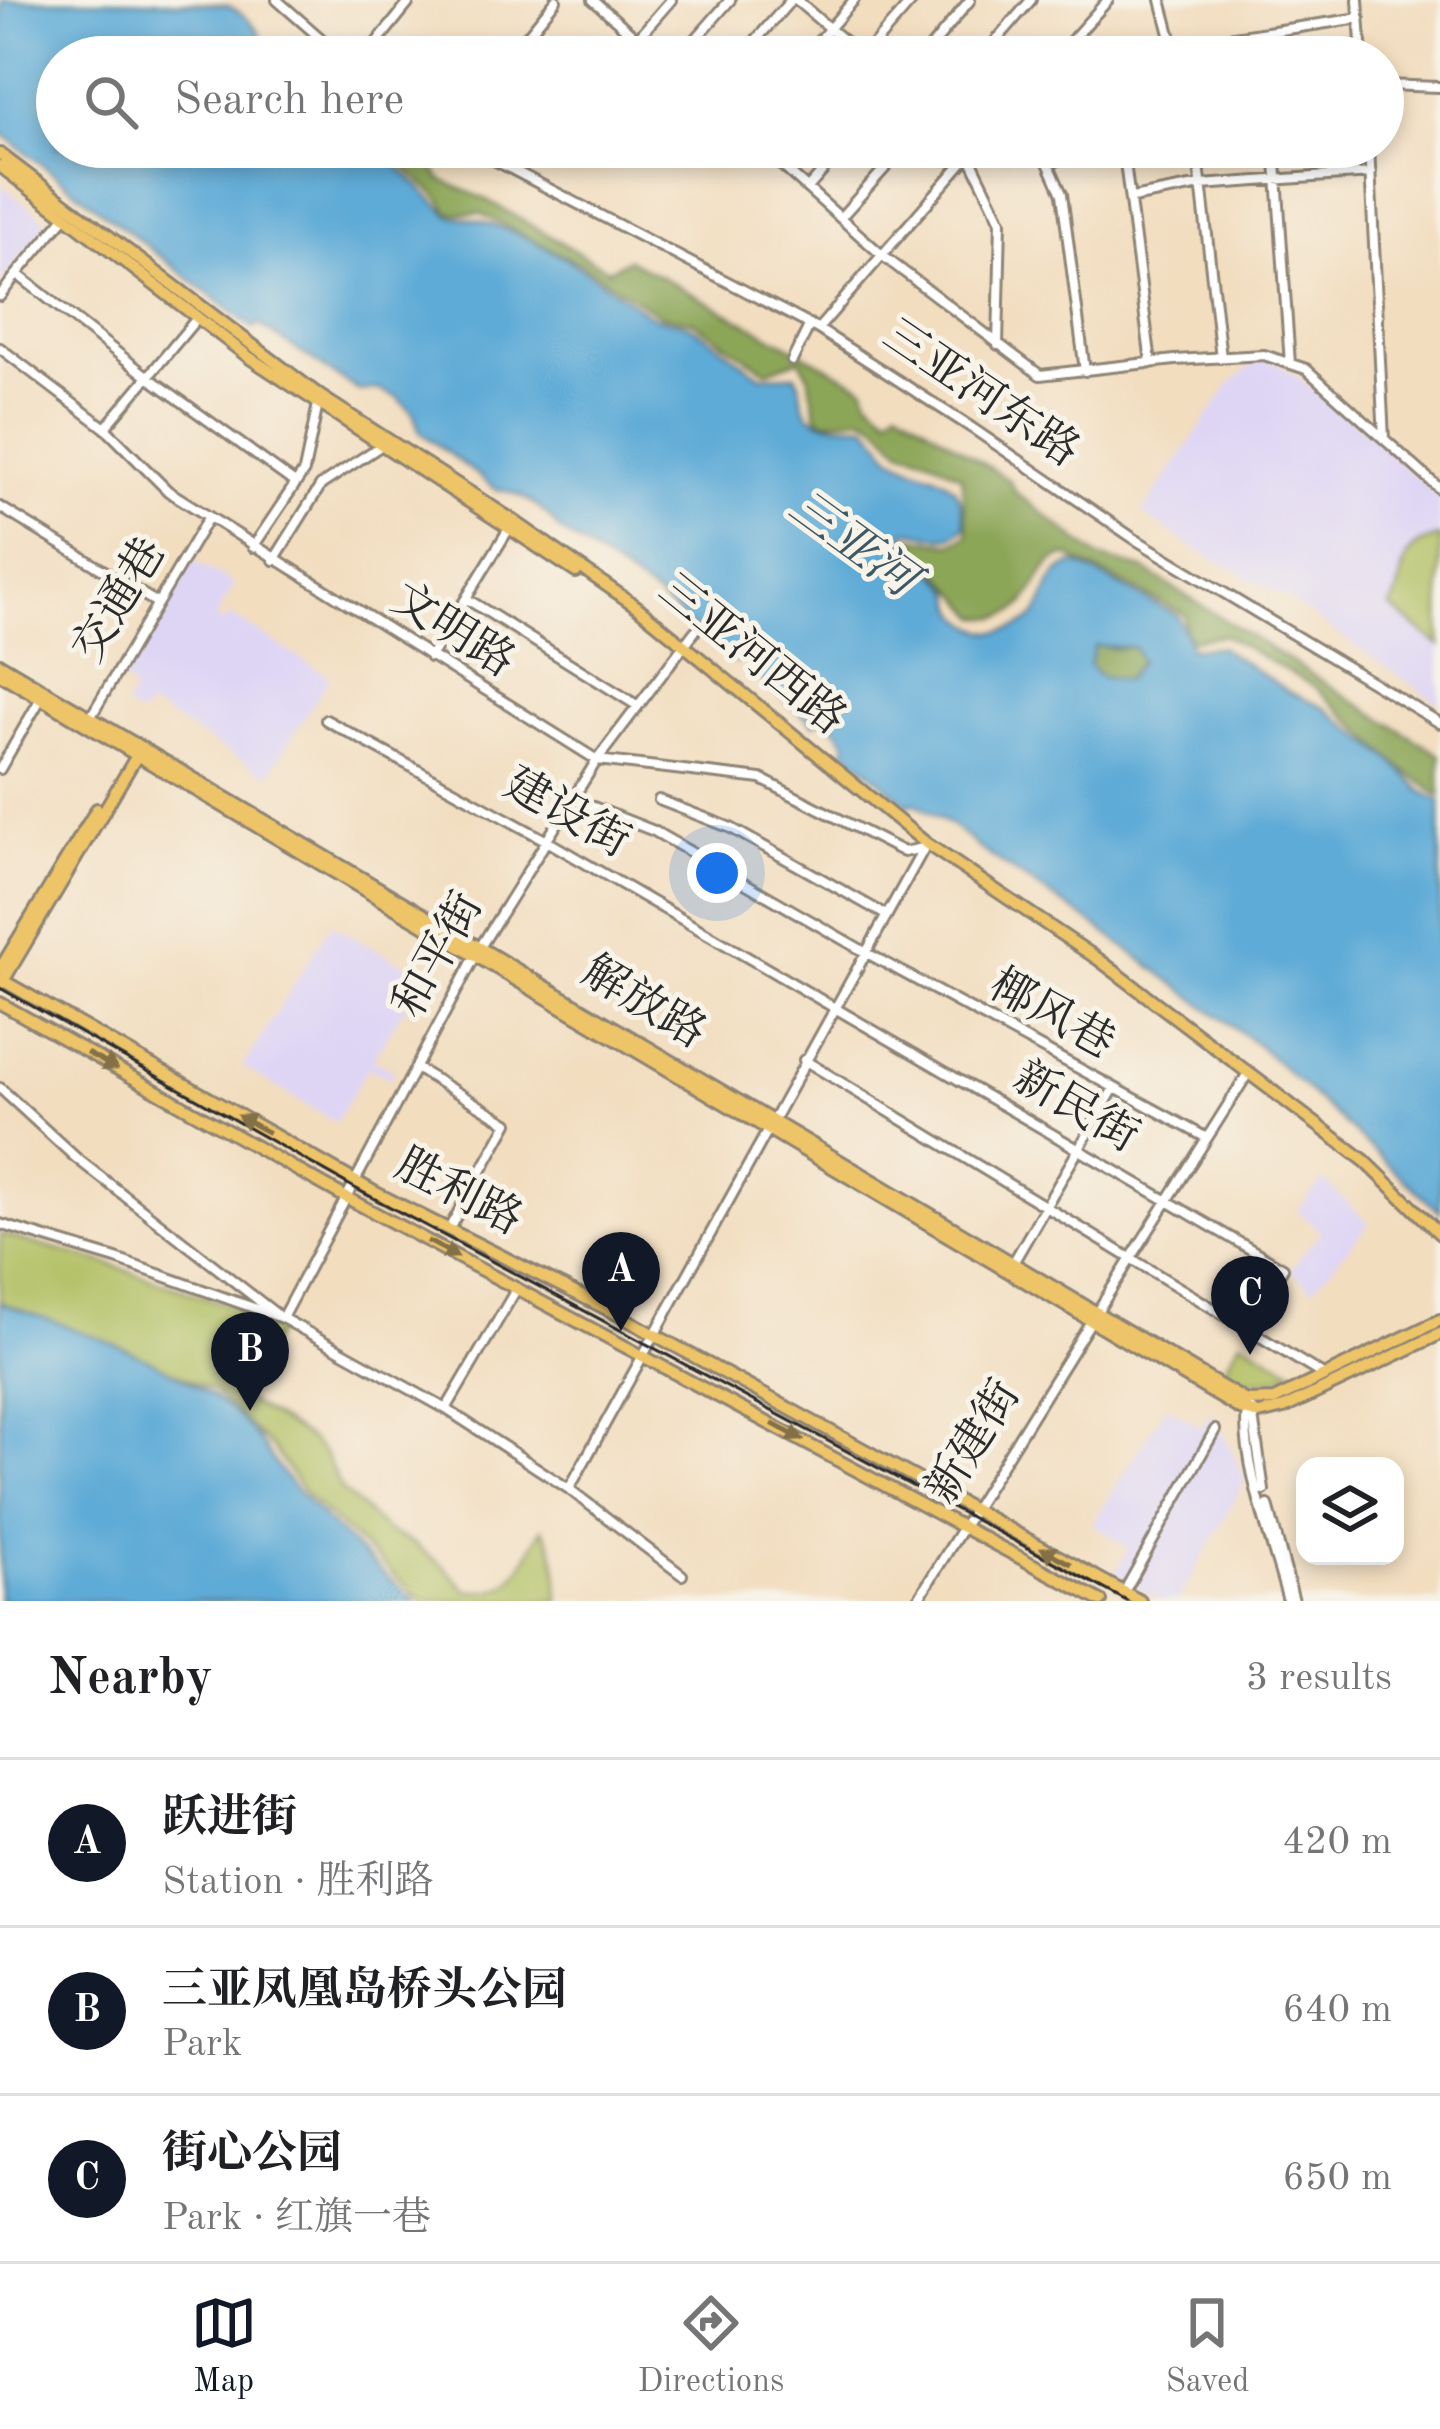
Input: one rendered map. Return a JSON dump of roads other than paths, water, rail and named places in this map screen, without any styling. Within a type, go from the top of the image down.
[{"type":"main road","name":"三亚河西路","points":[[0,154],[200,315]]},
{"type":"main road","name":"三亚河西路","points":[[0,166],[319,401],[512,524],[683,647],[927,844],[1133,984],[1365,1161],[1440,1239]]},
{"type":"main road","name":"三亚河西路","points":[[683,647],[923,848],[1096,964],[1386,1185],[1440,1239]]},
{"type":"main road","name":"解放路","points":[[0,664],[136,750]]},
{"type":"main road","name":"解放路","points":[[0,674],[1250,1409]]},
{"type":"main road","points":[[1,979],[136,750]]},
{"type":"main road","name":"胜利路","points":[[1,979],[355,1182],[652,1333],[1140,1601]]},
{"type":"main road","name":"胜利路","points":[[0,1004],[346,1198],[1101,1601]]},
{"type":"main road","name":"解放路","points":[[768,1124],[1012,1264],[1093,1317]]},
{"type":"main road","points":[[1250,1409],[1440,1321]]},
{"type":"main road","points":[[1250,1409],[1284,1408],[1440,1334]]},
{"type":"street","points":[[278,0],[318,36]]},
{"type":"street","points":[[527,36],[556,0]]},
{"type":"street","points":[[593,0],[634,36]]},
{"type":"street","points":[[605,10],[614,0]]},
{"type":"street","points":[[640,36],[671,0]]},
{"type":"street","points":[[698,36],[730,0]]},
{"type":"street","points":[[761,36],[794,0],[838,36]]},
{"type":"street","points":[[824,36],[854,0]]},
{"type":"street","points":[[881,36],[913,0]]},
{"type":"street","points":[[940,36],[970,0]]},
{"type":"street","points":[[1000,36],[1030,0]]},
{"type":"street","points":[[1076,36],[1108,0]]},
{"type":"street","points":[[1161,0],[1171,36]]},
{"type":"street","points":[[1358,0],[1361,36]]},
{"type":"street","points":[[382,36],[408,4]]},
{"type":"street","points":[[1262,36],[1360,18]]},
{"type":"street","points":[[1404,86],[1440,89]]},
{"type":"street","name":"三亚河东路","points":[[509,168],[814,327],[1150,549],[1440,723]]},
{"type":"street","points":[[785,168],[883,256],[1040,375],[1264,356],[1306,369],[1440,489]]},
{"type":"street","points":[[808,188],[826,168]]},
{"type":"street","points":[[841,218],[885,168]]},
{"type":"street","points":[[792,361],[814,327],[883,256],[955,168]]},
{"type":"street","points":[[978,168],[1000,221],[998,345]]},
{"type":"street","points":[[1051,168],[1062,194],[1085,371]]},
{"type":"street","points":[[1127,168],[1151,363]]},
{"type":"street","points":[[1199,168],[1221,358]]},
{"type":"street","points":[[1278,168],[1290,364]]},
{"type":"street","points":[[1370,168],[1384,442]]},
{"type":"street","points":[[1132,198],[1201,185],[1370,172]]},
{"type":"street","points":[[0,296],[66,216]]},
{"type":"street","points":[[17,274],[148,377],[296,483]]},
{"type":"street","points":[[105,428],[200,315]]},
{"type":"street","name":"文明路","points":[[0,348],[105,428],[168,491],[597,760],[761,779],[904,852],[923,848]]},
{"type":"street","points":[[254,548],[304,471],[319,401]]},
{"type":"street","points":[[274,560],[322,485],[385,443]]},
{"type":"street","points":[[0,507],[158,603]]},
{"type":"street","name":"交通巷","points":[[90,718],[208,518]]},
{"type":"street","points":[[430,657],[512,524]]},
{"type":"street","points":[[466,599],[638,706]]},
{"type":"street","name":"和平街","points":[[281,1318],[477,952],[597,760],[695,631]]},
{"type":"street","points":[[0,769],[40,698]]},
{"type":"street","name":"建设街","points":[[326,720],[835,1007]]},
{"type":"street","name":"椰风巷","points":[[573,799],[654,831],[1205,1137]]},
{"type":"street","points":[[658,800],[731,828],[886,915]]},
{"type":"street","points":[[569,1489],[923,848]]},
{"type":"street","name":"新民街","points":[[835,1007],[1283,1268],[1246,1329]]},
{"type":"street","points":[[804,1060],[1324,1376]]},
{"type":"street","points":[[416,1068],[508,1123],[448,1231]]},
{"type":"street","name":"新建街","points":[[916,1601],[1165,1199],[1246,1078]]},
{"type":"street","points":[[0,1088],[75,1157],[281,1318],[446,1409],[569,1489],[682,1575]]},
{"type":"street","points":[[1012,1264],[1114,1088]]},
{"type":"street","points":[[0,1224],[116,1259],[281,1318]]},
{"type":"street","points":[[446,1409],[517,1288]]},
{"type":"street","points":[[1250,1409],[1249,1449],[1291,1601]]},
{"type":"street","points":[[1124,1592],[1215,1430]]},
{"type":"water","points":[[2,0],[229,6],[260,36],[36,36],[36,160],[0,132]]},
{"type":"water","name":"三亚河","points":[[46,168],[399,168],[450,216],[529,239],[648,314],[692,327],[761,376],[796,375],[803,403],[813,418],[866,425],[895,458],[952,486],[965,525],[959,532],[946,537],[907,531],[903,537],[914,555],[947,584],[957,609],[972,624],[997,632],[1021,625],[1040,609],[1060,571],[1079,565],[1178,616],[1191,648],[1220,647],[1289,692],[1325,708],[1388,757],[1423,792],[1440,801],[1440,1212],[1258,1045],[957,830],[914,802],[909,806],[844,749],[847,743],[836,728],[818,719],[814,724],[757,677],[760,672],[742,657],[736,663],[654,594],[558,529],[531,502],[496,489],[420,432],[413,413],[397,397],[377,389],[359,391],[258,324],[254,329]],"holes":[[[1095,646],[1134,647],[1141,661],[1126,680],[1100,677],[1089,664]]]},
{"type":"water","points":[[0,1303],[123,1348],[210,1395],[244,1423],[290,1484],[415,1601],[0,1601]]},
{"type":"tram line","points":[[0,988],[353,1187],[1127,1601]]},
{"type":"place","name":"跃进街","points":[[621,1331]]},
{"type":"place","name":"街心公园","points":[[1250,1355]]},
{"type":"place","name":"三亚凤凰岛桥头公园","points":[[250,1411]]}]
